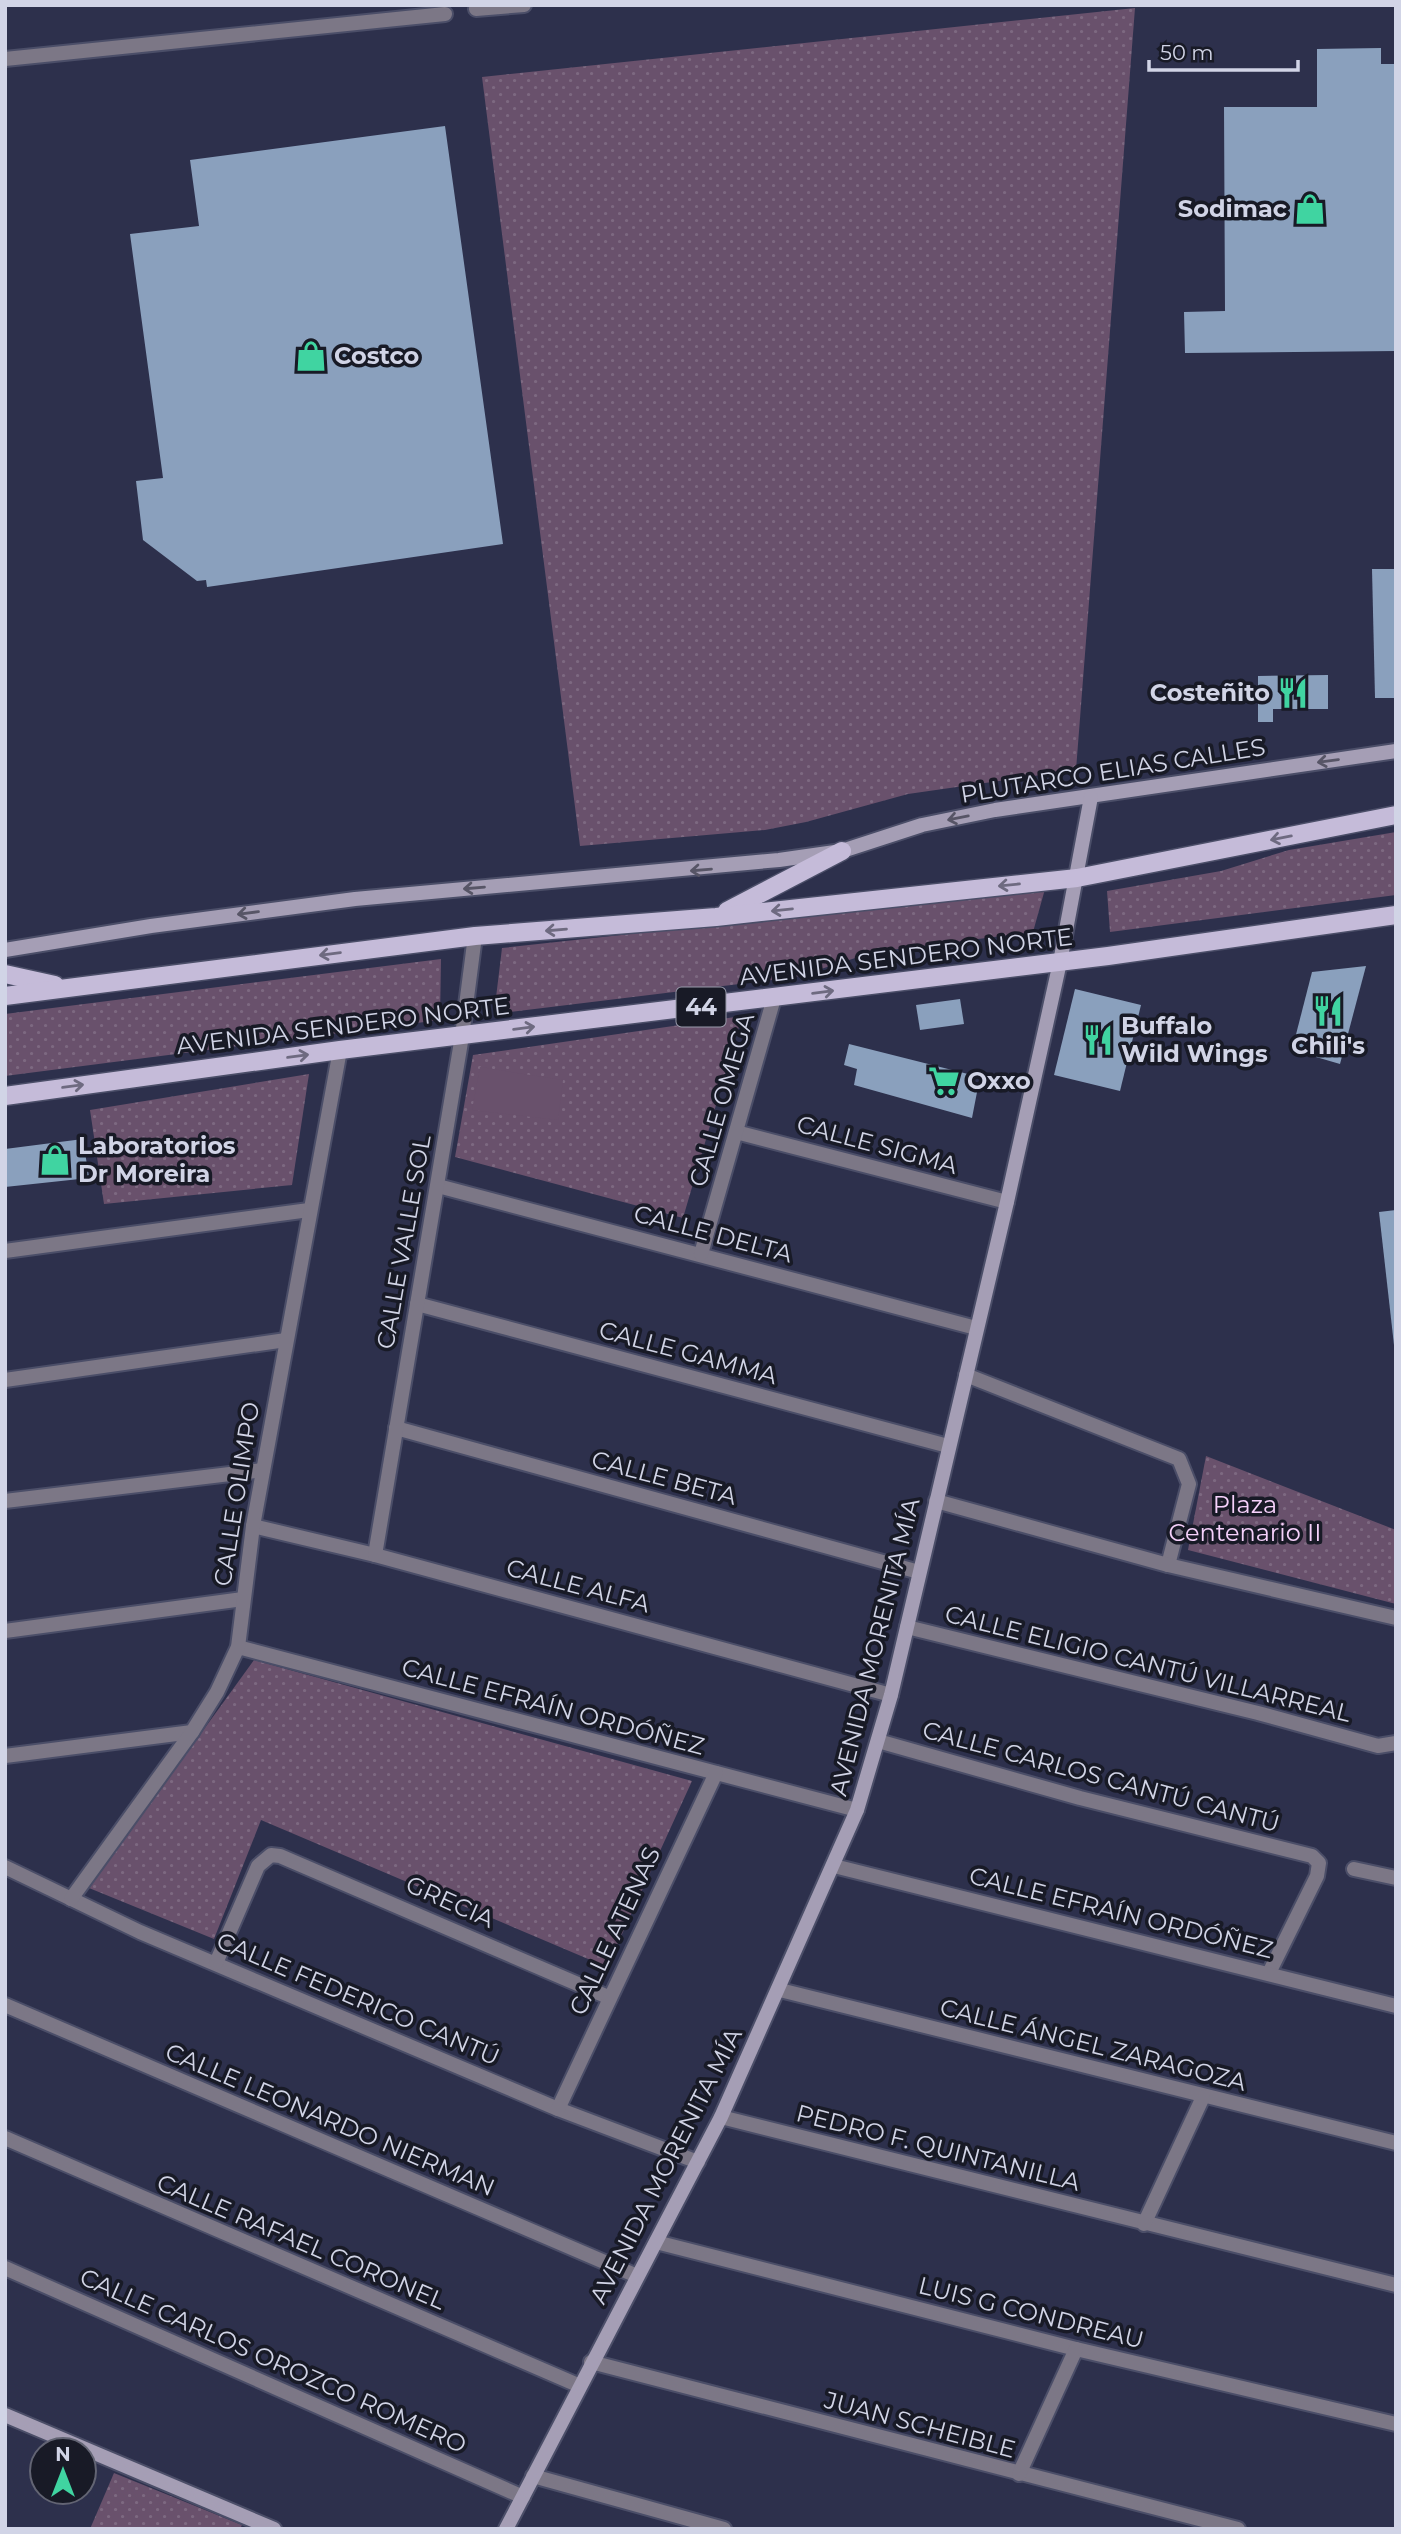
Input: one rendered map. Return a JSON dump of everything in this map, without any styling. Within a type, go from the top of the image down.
[{"type":"main road","points":[[5,996],[475,936],[716,917],[1076,878],[1396,815]]},
{"type":"main road","points":[[716,917],[842,851]]},
{"type":"main road","name":"AVENIDA SENDERO NORTE","points":[[5,1096],[340,1050],[1060,962],[1396,915]]},
{"type":"main road","points":[[5,974],[65,988]]},
{"type":"street","points":[[476,9],[524,5]]},
{"type":"street","points":[[5,59],[391,12],[445,14]]},
{"type":"street","name":"PLUTARCO ELIAS CALLES","points":[[842,851],[922,825],[1396,751]]},
{"type":"street","name":"AVENIDA MORENITA MÍA","points":[[506,2529],[721,2117],[780,1990],[857,1810],[891,1695],[1007,1202],[1060,962],[1091,797]]},
{"type":"street","points":[[5,950],[151,926],[355,899],[722,868],[842,851]]},
{"type":"street","name":"CALLE VALLE SOL","points":[[375,1555],[438,1186],[475,936]]},
{"type":"street","name":"CALLE OMEGA","points":[[701,1254],[774,998]]},
{"type":"street","name":"CALLE OLIMPO","points":[[71,1899],[192,1732],[229,1671],[238,1647],[253,1526],[340,1050]]},
{"type":"street","name":"CALLE SIGMA","points":[[736,1132],[1007,1202]]},
{"type":"street","name":"CALLE DELTA","points":[[438,1186],[976,1328]]},
{"type":"street","points":[[5,1251],[309,1210]]},
{"type":"street","name":"CALLE GAMMA","points":[[417,1304],[948,1447]]},
{"type":"street","points":[[5,1380],[286,1340]]},
{"type":"street","points":[[966,1375],[1179,1459],[1189,1484],[1168,1565]]},
{"type":"street","name":"CALLE BETA","points":[[396,1428],[919,1572]]},
{"type":"street","points":[[5,1501],[263,1470]]},
{"type":"street","points":[[936,1501],[1168,1565],[1396,1618]]},
{"type":"street","name":"CALLE ALFA","points":[[253,1526],[375,1555],[891,1695]]},
{"type":"street","points":[[5,1631],[243,1599]]},
{"type":"street","name":"CALLE ELIGIO CANTÚ VILLARREAL","points":[[907,1627],[1258,1713],[1378,1746],[1396,1743]]},
{"type":"street","name":"CALLE EFRAÍN ORDÓÑEZ","points":[[238,1647],[857,1810]]},
{"type":"street","points":[[5,1756],[192,1732]]},
{"type":"street","name":"CALLE CARLOS CANTÚ CANTÚ","points":[[878,1741],[1080,1798],[1312,1856],[1319,1863],[1317,1876],[1269,1973]]},
{"type":"street","name":"CALLE ATENAS","points":[[558,2109],[608,1997],[716,1773]]},
{"type":"street","name":"GRECIA","points":[[216,1963],[258,1866],[271,1855],[289,1858],[608,1997]]},
{"type":"street","name":"CALLE EFRAÍN ORDÓÑEZ","points":[[834,1866],[1396,2006]]},
{"type":"street","name":"CALLE FEDERICO CANTÚ","points":[[5,1867],[216,1963],[558,2109],[698,2162]]},
{"type":"street","points":[[1354,1869],[1396,1878]]},
{"type":"street","name":"CALLE ÁNGEL ZARAGOZA","points":[[780,1990],[1396,2143]]},
{"type":"street","name":"CALLE LEONARDO NIERMAN","points":[[5,2005],[637,2276]]},
{"type":"street","points":[[1144,2224],[1203,2097]]},
{"type":"street","name":"PEDRO F. QUINTANILLA","points":[[721,2117],[1396,2285]]},
{"type":"street","name":"CALLE RAFAEL CORONEL","points":[[5,2138],[580,2386]]},
{"type":"street","name":"LUIS G CONDREAU","points":[[656,2242],[1076,2349],[1396,2424]]},
{"type":"street","name":"CALLE CARLOS OROZCO ROMERO","points":[[5,2268],[523,2497]]},
{"type":"street","points":[[1019,2474],[1076,2349]]},
{"type":"street","name":"JUAN SCHEIBLE","points":[[592,2362],[1238,2529]]},
{"type":"street","points":[[5,2415],[274,2529]]},
{"type":"street","points":[[533,2476],[724,2529]]},
{"type":"green space","points":[[1135,8],[1076,770],[908,794],[806,822],[765,830],[580,846],[482,77]]},
{"type":"green space","points":[[1396,832],[1396,895],[1110,932],[1107,891],[1221,871],[1289,850]]},
{"type":"green space","points":[[1045,889],[1033,932],[874,952],[796,977],[494,1014],[502,948]]},
{"type":"green space","points":[[441,959],[440,1020],[5,1076],[5,1014]]},
{"type":"green space","points":[[742,1016],[683,1218],[455,1157],[473,1055]]},
{"type":"green space","points":[[480,1067],[563,1080],[558,1120],[472,1110]]},
{"type":"green space","points":[[309,1074],[292,1185],[104,1204],[90,1110]]},
{"type":"green space","name":"Plaza Centenario II","points":[[1206,1456],[1396,1530],[1396,1604],[1188,1550]]},
{"type":"green space","points":[[254,1660],[692,1781],[607,1967],[261,1820],[214,1939],[89,1888]]},
{"type":"green space","points":[[114,2473],[242,2525],[240,2529],[90,2529]]},
{"type":"building","name":"Sodimac","points":[[1381,48],[1381,64],[1396,64],[1396,351],[1185,353],[1184,312],[1225,311],[1224,107],[1317,107],[1317,49]]},
{"type":"building","name":"Costco","points":[[445,126],[503,544],[207,587],[206,580],[197,581],[143,540],[136,481],[163,478],[130,234],[199,226],[190,160]]},
{"type":"building","points":[[1372,569],[1396,569],[1396,698],[1375,698]]},
{"type":"building","name":"Costeñito","points":[[1328,675],[1328,709],[1273,709],[1273,722],[1258,722],[1258,676]]},
{"type":"building","name":"Chili's","points":[[1366,966],[1340,1064],[1292,1050],[1312,972]]},
{"type":"building","name":"Buffalo Wild Wings","points":[[1075,989],[1141,1005],[1120,1091],[1054,1075]]},
{"type":"building","name":"Oxxo","points":[[960,999],[964,1024],[920,1030],[916,1005]]},
{"type":"building","points":[[849,1044],[968,1074],[978,1087],[972,1118],[854,1085],[857,1069],[844,1065]]},
{"type":"building","points":[[83,1139],[89,1178],[5,1187],[5,1149]]},
{"type":"building","points":[[1396,1210],[1396,1345],[1394,1345],[1379,1212]]},
{"type":"place","name":"Sodimac","points":[[1310,209]]},
{"type":"place","name":"Costco","points":[[311,356]]},
{"type":"place","name":"Costeñito","points":[[1293,693]]},
{"type":"place","name":"Chili's","points":[[1328,1011]]},
{"type":"place","name":"Buffalo Wild Wings","points":[[1098,1040]]},
{"type":"place","name":"Oxxo","points":[[944,1081]]},
{"type":"place","name":"Laboratorios Dr Moreira","points":[[55,1160]]}]
